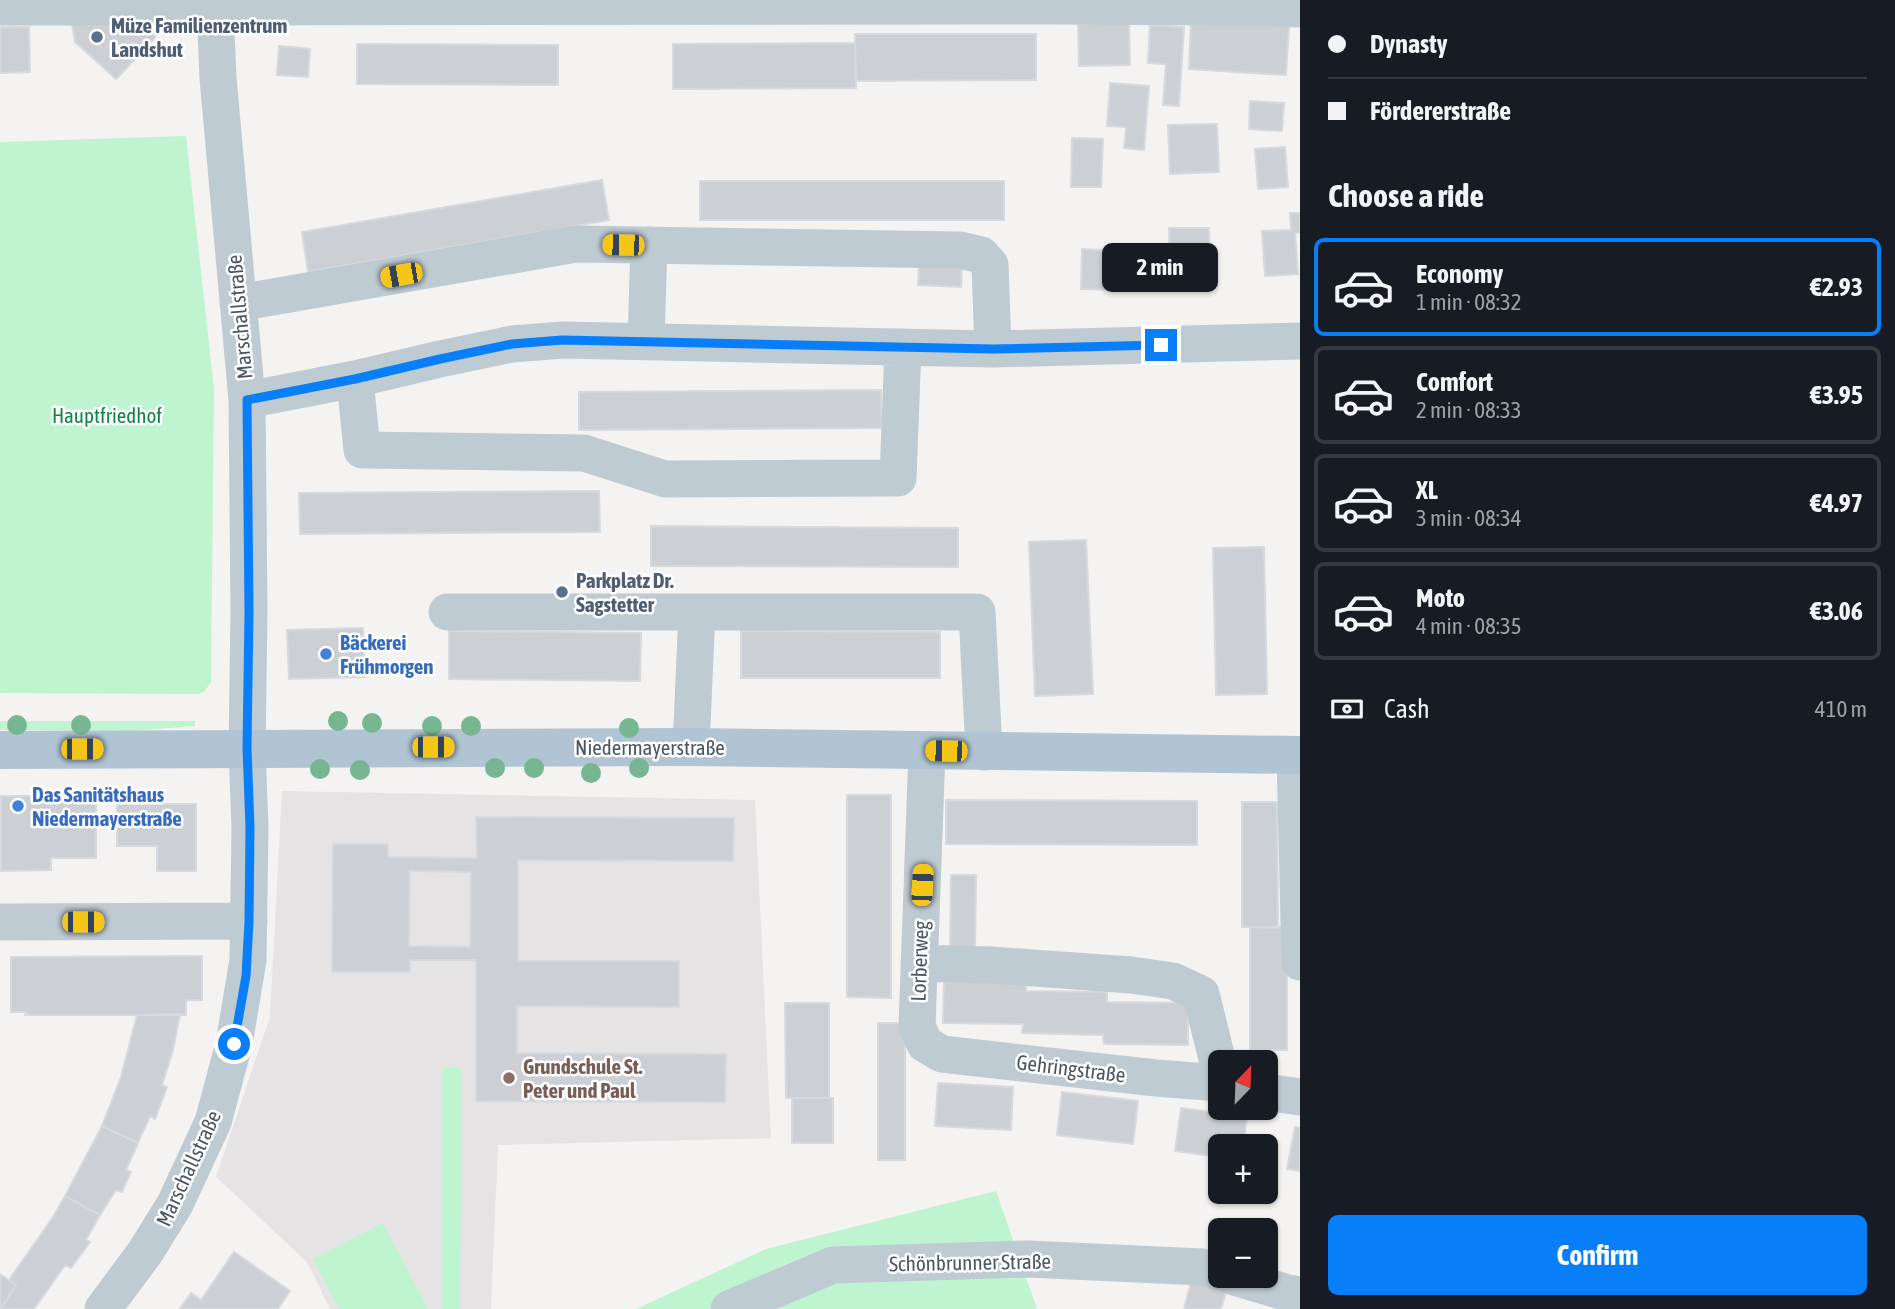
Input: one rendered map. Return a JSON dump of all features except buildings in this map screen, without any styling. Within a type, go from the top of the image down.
[{"type":"main road","name":"Niedermayerstraße","points":[[0,750],[691,747],[1298,755]]},
{"type":"street","name":"Marschallstraße","points":[[103,1309],[146,1251],[175,1204],[213,1122],[234,1044],[248,960],[250,828],[247,748],[247,400],[218,78],[215,6]]},
{"type":"street","points":[[0,7],[1300,9]]},
{"type":"street","points":[[238,303],[576,244],[960,250],[981,255],[990,265],[993,349]]},
{"type":"street","points":[[646,341],[649,245]]},
{"type":"street","points":[[247,400],[512,344],[562,340],[993,349],[1300,341]]},
{"type":"street","points":[[355,379],[362,450],[584,453],[665,479],[898,478],[903,348]]},
{"type":"street","points":[[447,611],[977,612],[984,752]]},
{"type":"street","points":[[691,747],[697,612]]},
{"type":"street","name":"Lorberweg","points":[[925,1044],[917,1027],[927,751]]},
{"type":"street","points":[[1298,755],[1300,962]]},
{"type":"street","points":[[0,922],[249,921]]},
{"type":"street","points":[[919,963],[991,965],[1131,975],[1173,981],[1201,994],[1215,1050]]},
{"type":"street","name":"Gehringstraße","points":[[925,1044],[942,1054],[1208,1082]]},
{"type":"street","points":[[1278,1094],[1300,1097]]},
{"type":"street","name":"Schönbrunner Straße","points":[[729,1309],[833,1265],[1028,1259],[1208,1269]]},
{"type":"street","points":[[1271,1288],[1300,1294]]},
{"type":"shaded area","name":"Grundschule St. Peter und Paul","points":[[282,791],[755,800],[771,1138],[498,1145],[491,1309],[330,1309],[307,1262],[216,1177],[270,1017]]},
{"type":"green space","name":"Hauptfriedhof","points":[[186,136],[214,389],[211,682],[204,692],[198,694],[0,693],[0,142]]},
{"type":"green space","points":[[0,721],[195,721],[195,726],[131,731],[0,730]]},
{"type":"green space","points":[[442,1068],[462,1068],[460,1309],[441,1309]]},
{"type":"green space","points":[[996,1191],[1037,1309],[636,1309],[766,1249]]},
{"type":"green space","points":[[383,1223],[428,1309],[339,1309],[313,1259]]},
{"type":"place","name":"Müze Familienzentrum Landshut","points":[[97,37]]},
{"type":"place","name":"Parkplatz Dr. Sagstetter","points":[[562,592]]},
{"type":"place","name":"Bäckerei Frühmorgen","points":[[326,654]]},
{"type":"place","name":"Das Sanitätshaus Niedermayerstraße","points":[[18,806]]},
{"type":"place","name":"Grundschule St. Peter und Paul","points":[[509,1078]]},
{"type":"route","points":[[234,1044],[248,960],[249,921],[247,400],[512,344],[562,340],[993,349],[1161,345]]}]
